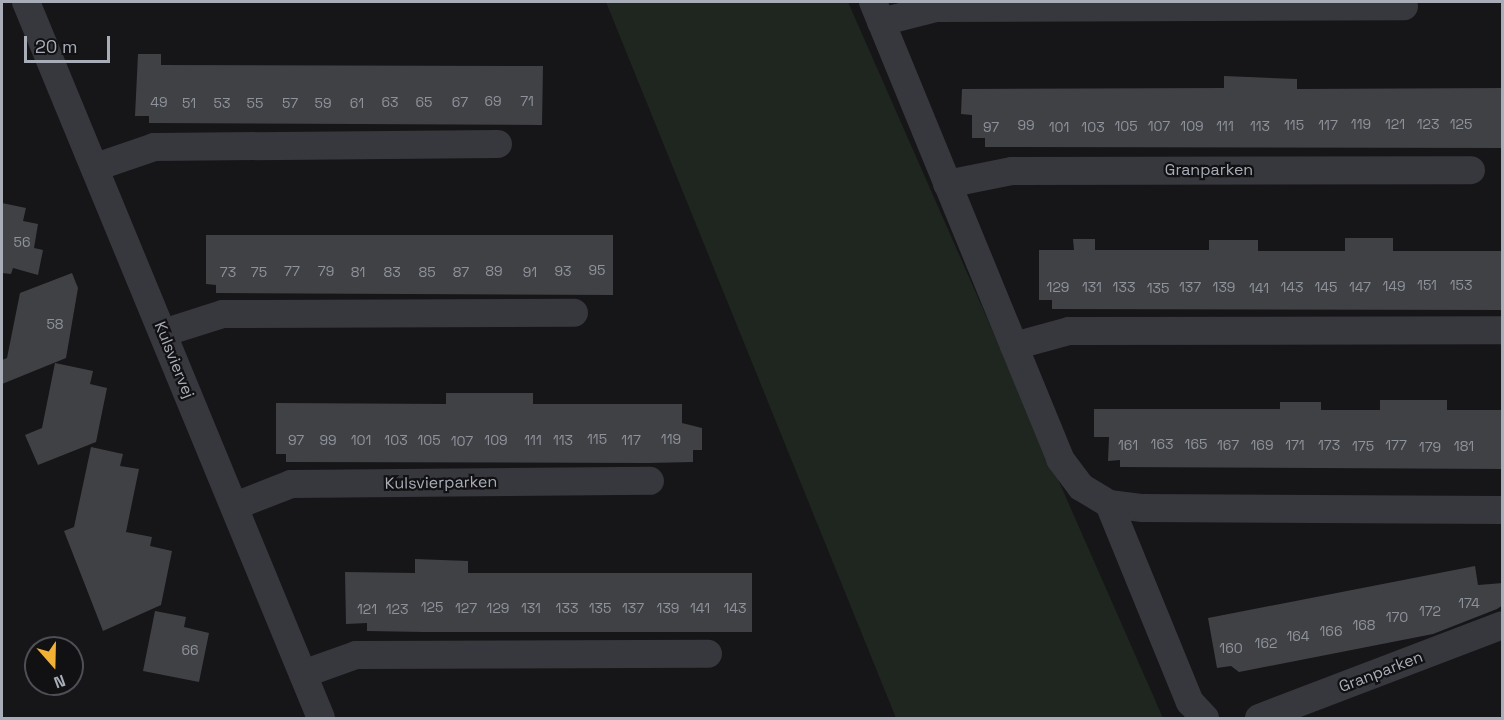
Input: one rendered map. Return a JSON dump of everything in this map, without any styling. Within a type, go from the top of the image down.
[{"type":"street","name":"Kulsviervej","points":[[26,2],[96,167],[321,718]]},
{"type":"street","points":[[1404,6],[936,8],[877,12],[1060,459],[1081,487],[1109,504],[1143,508],[1503,510]]},
{"type":"street","points":[[96,167],[154,147],[498,144]]},
{"type":"street","name":"Granparken","points":[[947,184],[1012,171],[1471,170]]},
{"type":"street","points":[[163,333],[223,314],[574,314]]},
{"type":"street","points":[[1014,346],[1069,331],[1503,330]]},
{"type":"street","name":"Kulsvierparken","points":[[235,506],[291,484],[650,481]]},
{"type":"street","points":[[1109,504],[1190,702],[1205,718]]},
{"type":"street","name":"Granparken","points":[[1259,718],[1503,625]]},
{"type":"street","points":[[303,674],[356,655],[708,654]]},
{"type":"shaded area","points":[[606,2],[848,2],[1163,718],[896,718]]},
{"type":"building","points":[[138,54],[161,54],[161,65],[543,66],[542,125],[149,123],[149,116],[135,116]]},
{"type":"building","points":[[1224,76],[1297,79],[1297,89],[1503,88],[1503,148],[985,147],[985,138],[972,138],[972,115],[961,114],[962,89],[1224,88]]},
{"type":"building","points":[[2,203],[26,208],[23,221],[38,224],[34,248],[43,250],[38,275],[13,268],[11,274],[2,273]]},
{"type":"building","points":[[206,235],[613,235],[613,295],[216,293],[216,285],[206,284]]},
{"type":"building","points":[[1345,238],[1393,238],[1393,251],[1503,251],[1503,310],[1052,309],[1052,300],[1039,300],[1039,250],[1074,250],[1073,239],[1095,239],[1095,250],[1209,250],[1209,240],[1258,240],[1258,251],[1345,251]]},
{"type":"building","points":[[72,273],[78,288],[66,358],[2,384],[2,360],[7,358],[20,293]]},
{"type":"building","points":[[55,363],[93,371],[90,384],[107,388],[96,442],[38,465],[25,435],[42,428]]},
{"type":"building","points":[[446,393],[533,393],[533,404],[682,404],[682,423],[702,428],[702,450],[693,450],[693,462],[648,463],[286,462],[286,454],[276,454],[276,403],[446,404]]},
{"type":"building","points":[[1380,400],[1447,400],[1447,410],[1503,410],[1503,469],[1120,467],[1120,460],[1108,461],[1109,437],[1094,437],[1094,409],[1280,409],[1280,402],[1321,402],[1321,410],[1380,410]]},
{"type":"building","points":[[91,447],[123,454],[120,466],[139,469],[126,532],[152,537],[150,546],[172,551],[161,605],[103,631],[64,531],[74,527]]},
{"type":"building","points":[[415,559],[468,561],[468,573],[752,573],[752,632],[367,631],[367,623],[346,624],[345,572],[415,573]]},
{"type":"building","points":[[1475,566],[1478,585],[1503,583],[1503,605],[1497,609],[1433,634],[1239,672],[1231,666],[1217,668],[1208,618]]},
{"type":"building","points":[[155,611],[186,617],[184,627],[209,633],[199,682],[143,671]]}]
